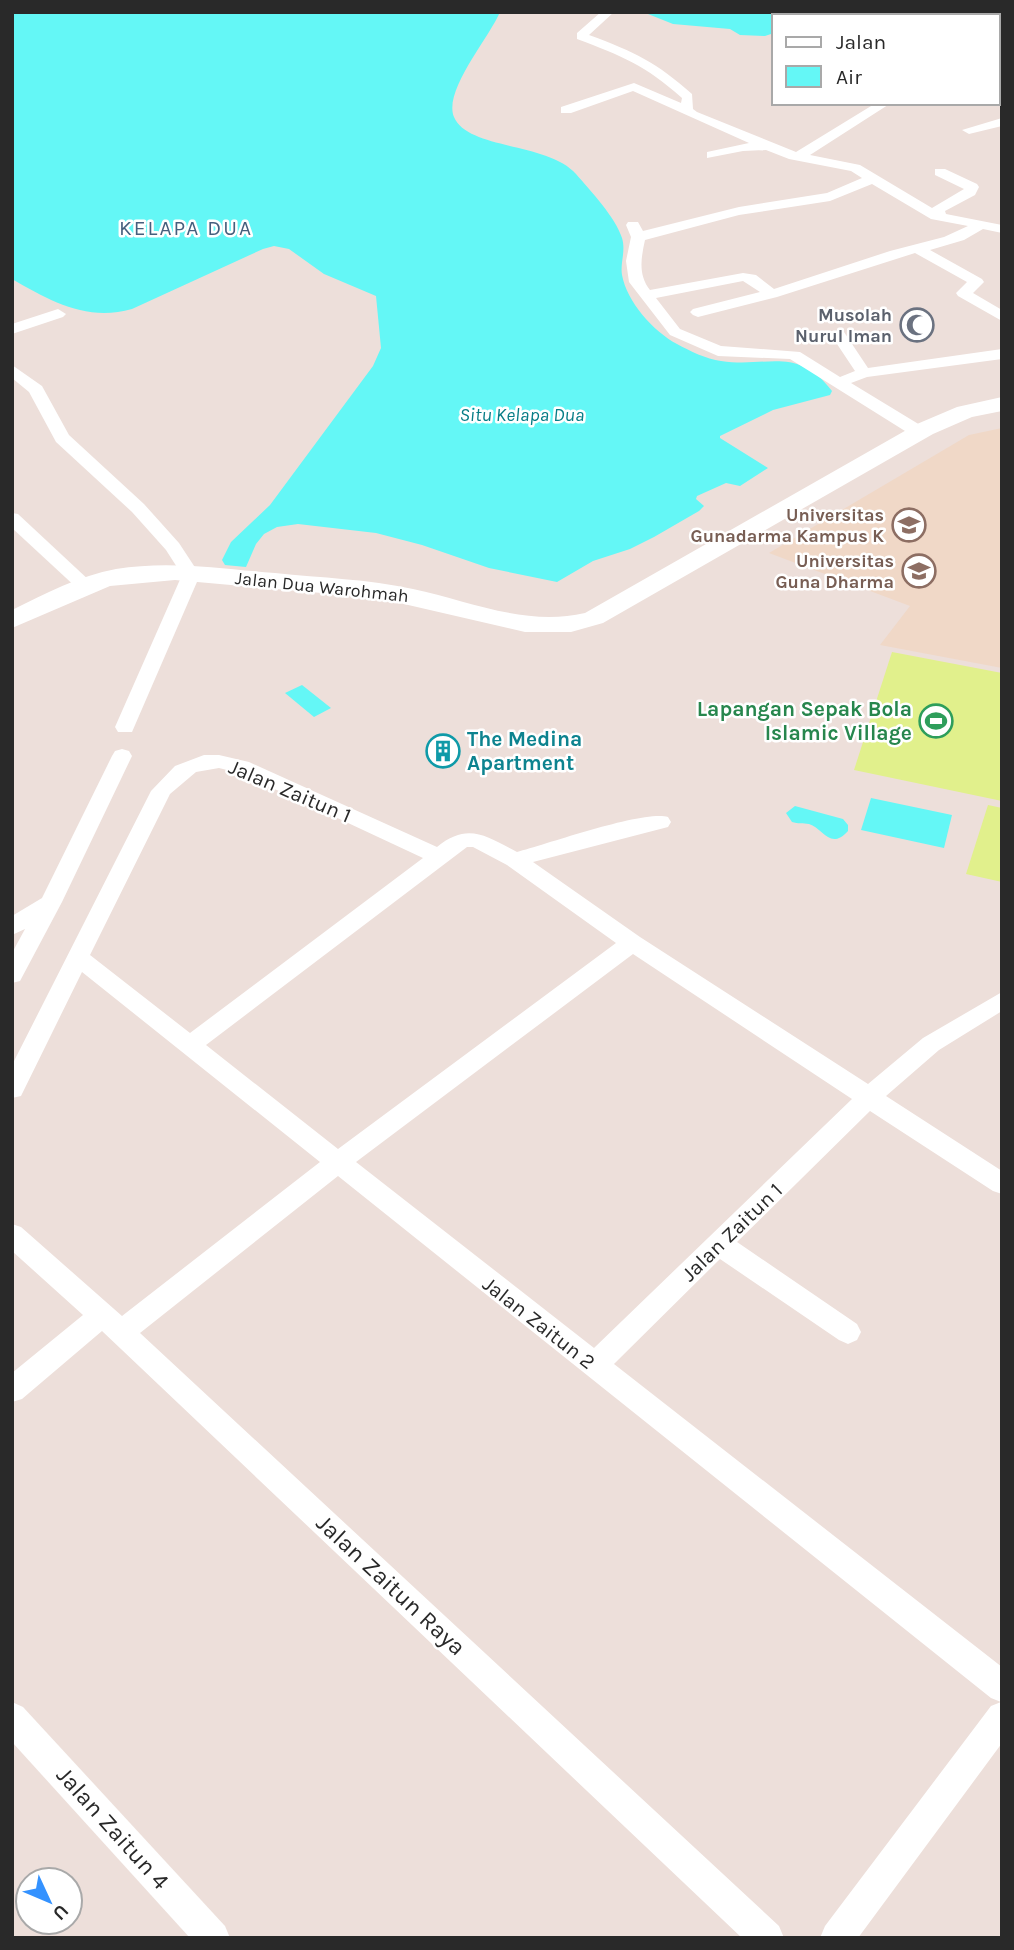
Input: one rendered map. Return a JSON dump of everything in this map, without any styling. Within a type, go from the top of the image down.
[{"type":"street","points":[[608,12],[581,36],[618,48],[649,65],[690,99],[687,110]]},
{"type":"street","points":[[566,110],[634,87],[687,110],[696,117],[770,147],[798,157],[845,165],[874,178],[925,211],[940,217],[1002,229]]},
{"type":"street","points":[[798,157],[882,105]]},
{"type":"street","points":[[969,130],[1002,122]]},
{"type":"street","points":[[712,155],[743,147],[770,147]]},
{"type":"street","points":[[940,172],[972,187],[970,192],[938,209],[940,217]]},
{"type":"street","points":[[874,178],[830,197],[635,231],[633,271],[645,296],[675,332],[718,351],[794,355],[919,432]]},
{"type":"street","points":[[698,312],[772,294],[950,242],[980,225]]},
{"type":"street","points":[[919,249],[977,282],[964,293],[1002,317]]},
{"type":"street","points":[[645,296],[743,277],[751,278],[772,294]]},
{"type":"street","points":[[12,329],[58,314]]},
{"type":"street","points":[[839,335],[864,373]]},
{"type":"street","points":[[838,383],[864,373],[1002,354]]},
{"type":"street","points":[[12,370],[36,389],[62,438],[138,508],[202,575],[125,727]]},
{"type":"street","name":"Jalan Dua Warohmah","points":[[12,620],[85,586],[128,575],[202,575],[383,591],[533,626],[557,627],[581,623],[919,432],[965,412],[1002,404]]},
{"type":"street","points":[[12,518],[85,586]]},
{"type":"street","points":[[12,975],[122,756]]},
{"type":"street","name":"Jalan Zaitun 1","points":[[12,1089],[161,791],[173,777],[204,762],[230,763],[302,793],[439,857]]},
{"type":"street","points":[[515,860],[661,822]]},
{"type":"street","points":[[189,1046],[458,842],[477,840],[515,860],[632,943],[1002,1184]]},
{"type":"street","points":[[12,927],[51,902]]},
{"type":"street","points":[[12,1390],[111,1324],[337,1163],[632,943]]},
{"type":"street","name":"Jalan Zaitun 2","points":[[78,957],[1002,1687]]},
{"type":"street","name":"Jalan Zaitun 1","points":[[594,1366],[869,1097],[931,1044],[1002,1000]]},
{"type":"street","name":"Jalan Zaitun Raya","points":[[12,1235],[111,1324],[767,1938]]},
{"type":"street","points":[[719,1244],[848,1332]]},
{"type":"street","points":[[838,1938],[1002,1717]]},
{"type":"street","name":"Jalan Zaitun 4","points":[[12,1718],[213,1938]]},
{"type":"shaded area","name":"Universitas Gunadarma Kampus K","points":[[1002,428],[1002,668],[880,645],[910,606],[769,553],[969,435]]},
{"type":"green space","name":"Lapangan Sepak Bola Islamic Village","points":[[892,652],[1002,673],[1002,801],[854,770]]},
{"type":"green space","points":[[988,805],[1002,808],[1002,882],[966,874]]},
{"type":"water","name":"Situ Kelapa Dua","points":[[12,12],[500,12],[455,93],[452,106],[454,117],[462,128],[491,141],[547,156],[576,174],[602,204],[619,230],[622,238],[622,275],[625,285],[642,315],[659,332],[693,352],[715,360],[794,363],[819,377],[832,391],[830,395],[773,410],[720,436],[768,468],[740,486],[726,483],[697,496],[696,499],[704,506],[699,511],[630,549],[593,561],[557,582],[489,568],[422,545],[376,533],[298,524],[277,527],[264,534],[256,544],[246,567],[225,565],[222,560],[231,542],[270,505],[373,366],[381,348],[376,296],[324,274],[289,249],[274,246],[132,309],[115,312],[100,313],[69,307],[12,279]]},
{"type":"water","points":[[643,12],[803,12],[772,14],[772,34],[765,36],[740,35],[730,29],[673,24]]},
{"type":"water","points":[[302,685],[331,708],[314,717],[285,693]]},
{"type":"water","points":[[871,798],[952,815],[944,848],[861,830]]},
{"type":"water","points":[[795,806],[843,819],[848,825],[848,831],[842,837],[831,839],[814,826],[792,822],[786,813]]},
{"type":"place","name":"Musolah Nurul Iman","points":[[917,325]]},
{"type":"place","name":"Universitas Gunadarma Kampus K","points":[[909,525]]},
{"type":"place","name":"Universitas Guna Dharma","points":[[919,571]]},
{"type":"place","name":"Lapangan Sepak Bola Islamic Village","points":[[936,721]]},
{"type":"place","name":"The Medina Apartment","points":[[443,751]]},
{"type":"district","name":"KELAPA DUA","points":[[186,228]]}]
